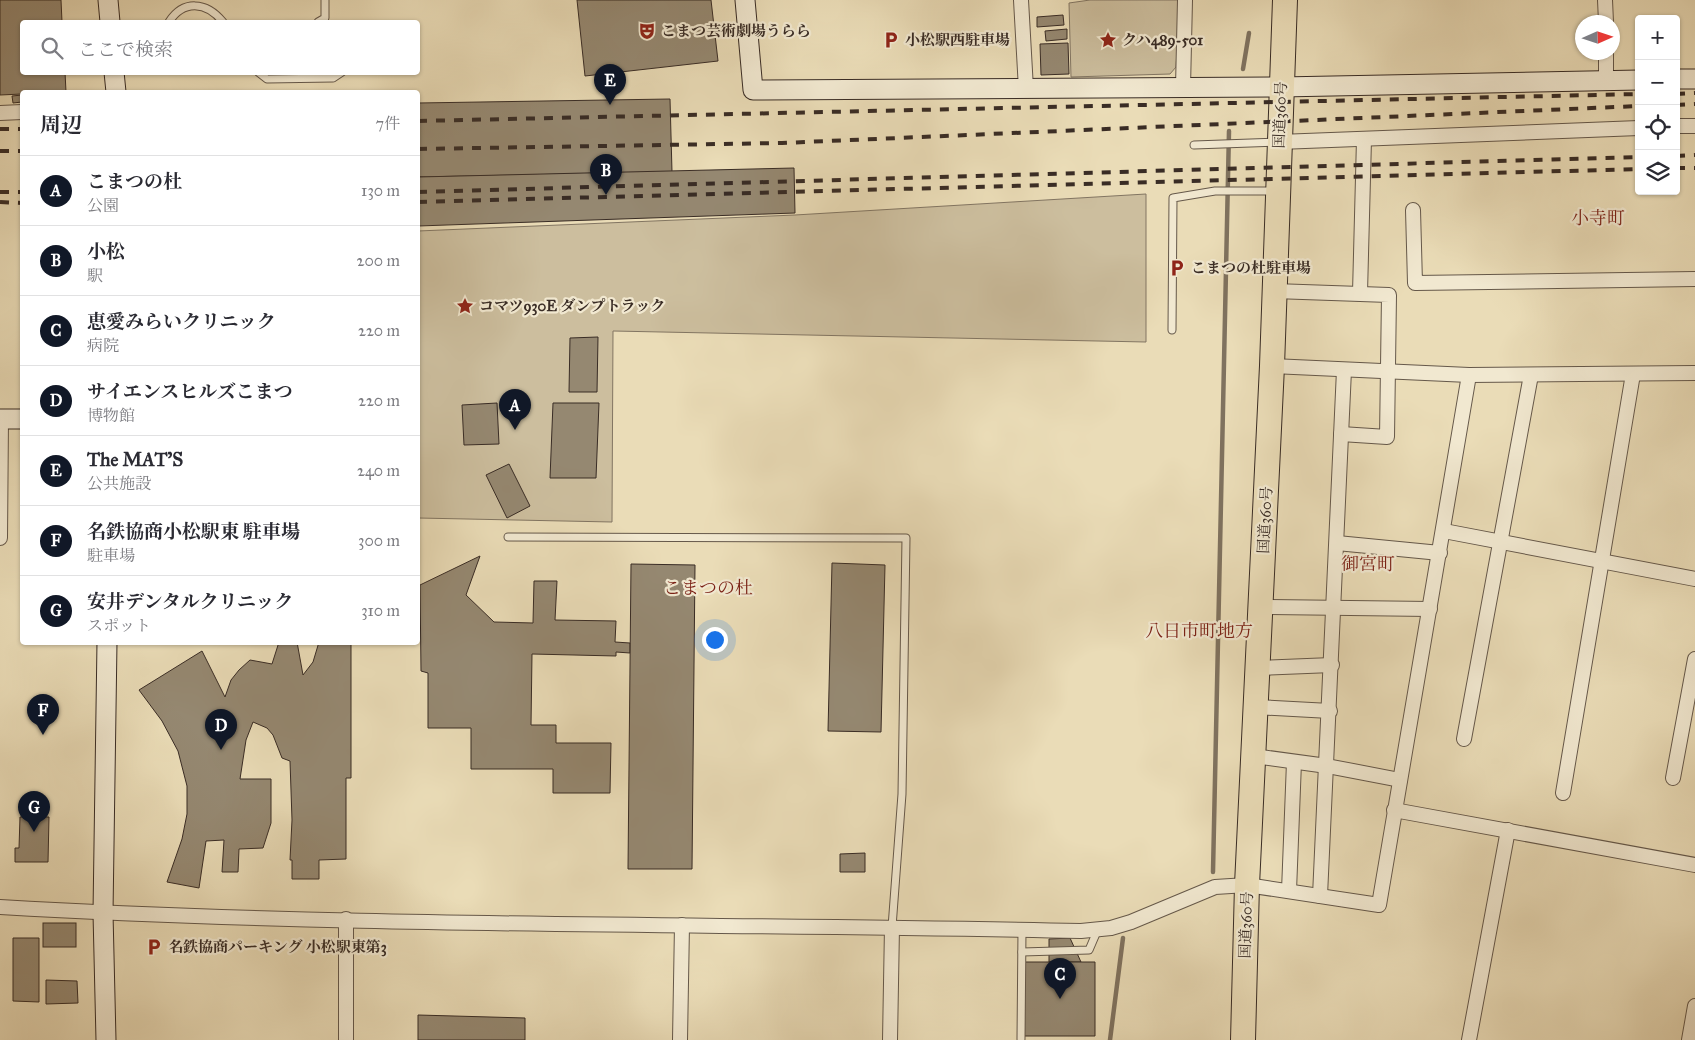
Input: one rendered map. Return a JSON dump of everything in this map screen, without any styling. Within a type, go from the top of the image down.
[{"type":"highway","name":"国道360号","points":[[1243,1040],[1247,885],[1272,366],[1285,0]]},
{"type":"street","points":[[108,0],[110,20]]},
{"type":"street","points":[[745,0],[753,90],[1281,87],[1635,80]]},
{"type":"street","points":[[1021,0],[1026,89]]},
{"type":"street","points":[[1183,88],[1185,0]]},
{"type":"street","points":[[1605,0],[1606,15]]},
{"type":"street","points":[[1606,60],[1606,81]]},
{"type":"street","points":[[114,75],[116,90]]},
{"type":"street","points":[[1680,79],[1695,79]]},
{"type":"street","points":[[0,113],[20,112]]},
{"type":"street","points":[[1680,126],[1695,126]]},
{"type":"street","points":[[1279,142],[1635,128]]},
{"type":"street","points":[[1360,294],[1364,140]]},
{"type":"street","points":[[1413,210],[1415,283],[1695,279]]},
{"type":"street","points":[[1274,290],[1389,295],[1387,437],[1341,434]]},
{"type":"street","points":[[1272,366],[1469,375],[1695,373]]},
{"type":"street","points":[[1320,896],[1335,608],[1344,370]]},
{"type":"street","points":[[1563,793],[1603,563],[1633,374]]},
{"type":"street","points":[[0,907],[103,913],[346,919],[1022,930],[1111,928],[1150,915],[1215,887],[1247,885],[1379,905],[1469,375]]},
{"type":"street","points":[[1464,739],[1498,542],[1530,375]]},
{"type":"street","points":[[0,538],[0,419],[20,419]]},
{"type":"street","points":[[1444,531],[1603,563],[1695,579]]},
{"type":"street","points":[[1337,543],[1440,553]]},
{"type":"street","points":[[1261,607],[1430,608]]},
{"type":"street","points":[[106,1040],[103,913],[108,645]]},
{"type":"street","points":[[1673,778],[1695,659]]},
{"type":"street","points":[[1258,668],[1332,665]]},
{"type":"street","points":[[1256,707],[1330,710]]},
{"type":"street","points":[[1254,756],[1327,766],[1400,780]]},
{"type":"street","points":[[1290,891],[1294,762]]},
{"type":"street","points":[[1394,810],[1695,865]]},
{"type":"street","points":[[1468,1040],[1508,830]]},
{"type":"street","points":[[346,919],[346,1040]]},
{"type":"street","points":[[680,1040],[682,925]]},
{"type":"street","points":[[890,1040],[892,928]]},
{"type":"street","points":[[1689,1040],[1695,1006]]},
{"type":"lane","points":[[325,0],[327,20]]},
{"type":"lane","points":[[169,20],[178,8],[194,3],[211,8],[222,20]]},
{"type":"lane","points":[[262,75],[267,79],[333,78],[338,75]]},
{"type":"lane","points":[[1194,145],[1279,142]]},
{"type":"lane","points":[[1172,330],[1173,198],[1215,191],[1277,191]]},
{"type":"lane","points":[[508,537],[906,538],[902,794],[892,928]]},
{"type":"lane","points":[[1022,952],[1089,950],[1098,929]]},
{"type":"lane","points":[[1021,1039],[1022,930]]},
{"type":"shaded area","points":[[1090,0],[1180,0],[1176,67],[1170,74],[1071,77],[1069,3]]},
{"type":"shaded area","points":[[1146,194],[1146,342],[613,331],[612,522],[420,518],[420,231],[795,215]]},
{"type":"building","points":[[0,0],[61,0],[62,20],[20,20],[20,75],[65,75],[66,90],[20,90],[20,94],[0,95]]},
{"type":"building","name":"こまつ芸術劇場うらら","points":[[577,0],[711,0],[718,61],[585,76]]},
{"type":"building","points":[[1063,15],[1064,25],[1037,27],[1037,17]]},
{"type":"building","points":[[1067,29],[1067,39],[1046,41],[1045,31]]},
{"type":"building","points":[[1068,43],[1069,74],[1041,75],[1040,44]]},
{"type":"building","points":[[20,95],[20,102],[13,103],[12,96]]},
{"type":"building","points":[[670,99],[672,172],[420,177],[420,103]]},
{"type":"building","points":[[794,168],[795,213],[420,226],[420,177]]},
{"type":"building","points":[[598,337],[597,392],[569,392],[570,338]]},
{"type":"building","points":[[497,403],[499,444],[464,445],[462,405]]},
{"type":"building","points":[[553,403],[599,403],[596,478],[550,478]]},
{"type":"building","points":[[509,464],[530,506],[507,518],[486,475]]},
{"type":"building","points":[[480,556],[466,595],[494,622],[533,623],[534,581],[557,581],[555,620],[616,621],[615,642],[630,643],[630,653],[616,652],[616,656],[532,654],[531,725],[556,725],[556,743],[611,743],[610,793],[553,793],[553,769],[471,769],[471,728],[428,728],[428,673],[421,671],[420,585]]},
{"type":"building","points":[[832,563],[885,565],[881,732],[828,731]]},
{"type":"building","points":[[631,564],[695,565],[692,869],[628,869]]},
{"type":"building","points":[[278,645],[298,645],[303,675],[313,662],[318,645],[351,645],[351,778],[346,778],[346,859],[319,860],[319,879],[292,879],[292,860],[290,860],[292,820],[290,761],[282,758],[273,735],[267,728],[253,722],[246,740],[240,779],[271,779],[271,823],[263,848],[239,849],[238,872],[222,872],[224,840],[206,841],[199,888],[167,882],[182,839],[187,814],[187,786],[178,751],[162,721],[139,690],[202,651],[225,697],[231,680],[250,660],[272,664]]},
{"type":"building","points":[[20,817],[49,817],[48,862],[15,862],[15,848],[19,848]]},
{"type":"building","points":[[865,853],[865,872],[840,872],[840,854]]},
{"type":"building","points":[[43,923],[76,923],[76,947],[43,947]]},
{"type":"building","points":[[13,938],[39,938],[39,1002],[13,1001]]},
{"type":"building","points":[[1070,938],[1081,962],[1049,962],[1049,939]]},
{"type":"building","points":[[1025,962],[1095,962],[1095,1036],[1024,1036]]},
{"type":"building","points":[[46,980],[77,981],[78,1003],[46,1004]]},
{"type":"building","points":[[418,1015],[525,1018],[525,1040],[418,1040]]},
{"type":"waterway","points":[[1243,69],[1249,33]]},
{"type":"waterway","points":[[1213,872],[1229,131]]},
{"type":"waterway","points":[[1110,1040],[1123,938]]},
{"type":"railway","points":[[1680,94],[1695,93]]},
{"type":"railway","points":[[420,121],[1635,94]]},
{"type":"railway","points":[[1680,105],[1695,104]]},
{"type":"railway","points":[[420,149],[782,143],[1635,106]]},
{"type":"railway","points":[[0,129],[20,129]]},
{"type":"railway","points":[[0,151],[20,151]]},
{"type":"railway","points":[[1680,156],[1695,155]]},
{"type":"railway","points":[[420,192],[1635,157]]},
{"type":"railway","points":[[1680,168],[1695,168]]},
{"type":"railway","points":[[420,202],[1635,169]]},
{"type":"railway","points":[[0,192],[20,192]]},
{"type":"railway","points":[[0,202],[20,203]]},
{"type":"place","name":"こまつ芸術劇場うらら","points":[[647,31]]},
{"type":"place","name":"小松駅西駐車場","points":[[891,40]]},
{"type":"place","name":"クハ489-501","points":[[1108,40]]},
{"type":"place","name":"The MAT'S","points":[[610,105]]},
{"type":"place","name":"小松","points":[[606,195]]},
{"type":"place","name":"こまつの杜駐車場","points":[[1177,268]]},
{"type":"place","name":"コマツ930E ダンプトラック","points":[[465,306]]},
{"type":"place","name":"こまつの杜","points":[[515,430]]},
{"type":"place","name":"名鉄協商小松駅東 駐車場","points":[[43,735]]},
{"type":"place","name":"サイエンスヒルズこまつ","points":[[221,750]]},
{"type":"place","name":"安井デンタルクリニック","points":[[34,832]]},
{"type":"place","name":"名鉄協商パーキング 小松駅東第3","points":[[154,947]]},
{"type":"place","name":"恵愛みらいクリニック","points":[[1060,999]]},
{"type":"district","name":"小寺町","points":[[1598,218]]},
{"type":"district","name":"御宮町","points":[[1368,564]]},
{"type":"district","name":"こまつの杜","points":[[708,588]]},
{"type":"district","name":"八日市町地方","points":[[1199,631]]}]
